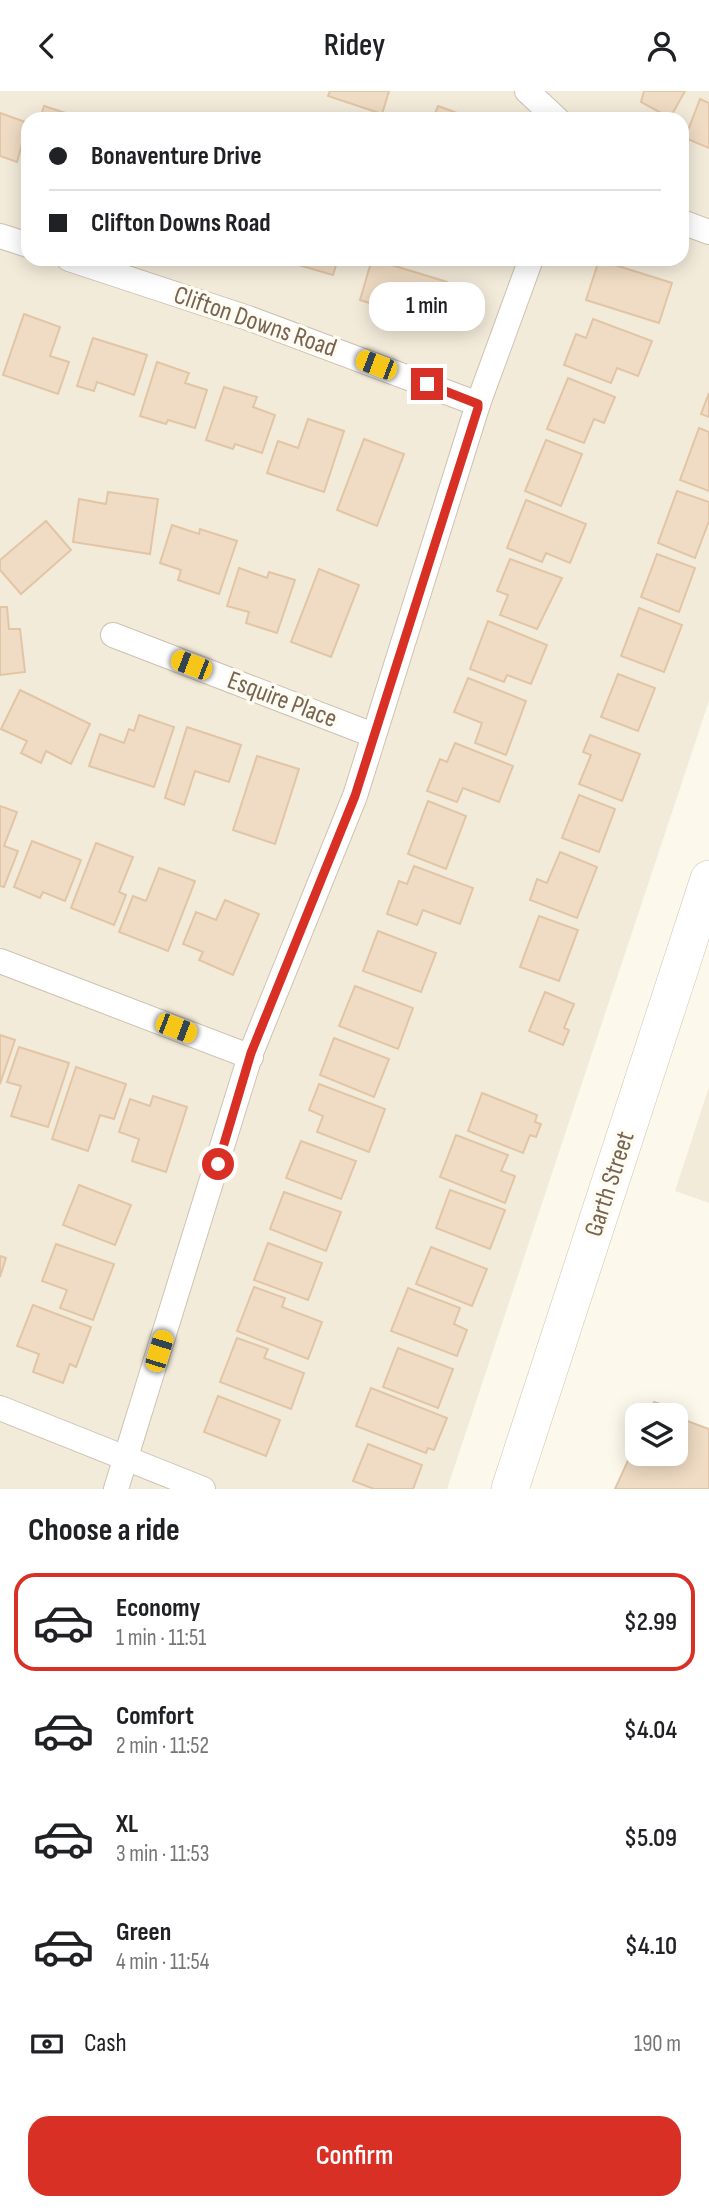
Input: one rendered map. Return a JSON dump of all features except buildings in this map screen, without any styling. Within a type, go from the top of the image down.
[{"type":"main road","name":"Garth Street","points":[[510,1489],[709,879]]},
{"type":"street","points":[[527,91],[550,112]]},
{"type":"street","points":[[689,225],[709,232]]},
{"type":"street","points":[[0,236],[21,244]]},
{"type":"street","name":"Clifton Downs Road","points":[[90,266],[248,318],[478,404]]},
{"type":"street","points":[[116,1489],[251,1057],[355,796],[478,404],[528,266]]},
{"type":"street","name":"Esquire Place","points":[[113,635],[373,735]]},
{"type":"street","points":[[0,961],[251,1057]]},
{"type":"street","points":[[0,1408],[203,1489]]},
{"type":"shaded area","points":[[0,91],[709,91],[709,701],[447,1489],[0,1489]]},
{"type":"shaded area","points":[[709,1087],[709,1203],[675,1191]]},
{"type":"route","points":[[218,1164],[251,1053],[355,796],[478,408],[478,404],[427,384]]}]
